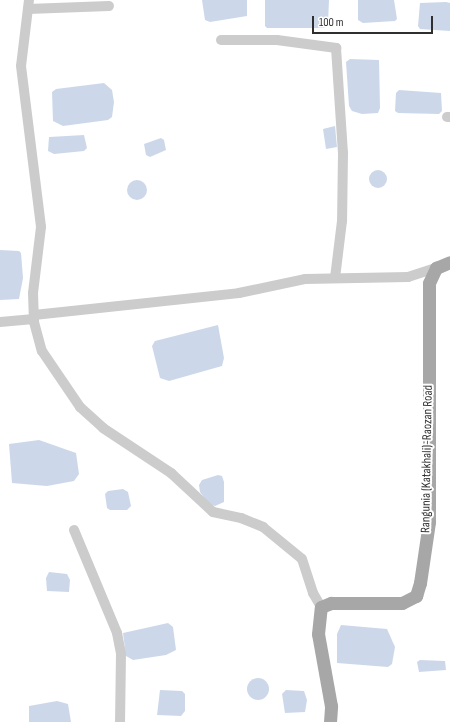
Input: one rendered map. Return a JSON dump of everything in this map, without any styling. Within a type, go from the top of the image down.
[{"type":"main road","points":[[436,268],[450,262]]},
{"type":"main road","name":"Rangunia (Katakhali)-Raozan Road","points":[[321,607],[331,603],[402,603],[416,596],[429,522],[429,283],[436,268]]},
{"type":"main road","points":[[321,607],[318,634],[331,706],[330,722]]},
{"type":"street","points":[[109,6],[28,5],[21,66],[41,227],[33,293],[34,317],[42,351],[80,407],[103,428],[188,486],[213,512],[253,522],[297,554],[305,563],[313,593],[321,607]]},
{"type":"street","points":[[221,40],[277,40],[336,48],[344,153],[342,221],[335,278]]},
{"type":"street","points":[[0,322],[239,293],[305,279],[408,277],[436,268]]},
{"type":"street","points":[[74,530],[117,632],[120,653],[120,722]]},
{"type":"water","points":[[202,0],[247,0],[247,16],[210,22],[205,20]]},
{"type":"water","points":[[265,0],[329,0],[328,23],[324,28],[267,28],[265,26]]},
{"type":"water","points":[[358,0],[394,0],[397,19],[395,21],[363,23],[358,20]]},
{"type":"water","points":[[420,3],[450,3],[450,31],[420,29],[418,26]]},
{"type":"water","points":[[350,59],[379,60],[380,108],[378,113],[362,114],[352,111],[349,106],[346,62]]},
{"type":"water","points":[[104,83],[112,90],[114,102],[112,117],[108,120],[63,126],[53,121],[52,92],[56,89]]},
{"type":"water","points":[[399,90],[441,93],[442,111],[439,114],[398,113],[395,111],[396,93]]},
{"type":"water","points":[[335,126],[337,147],[326,149],[323,129]]},
{"type":"water","points":[[84,135],[87,148],[84,151],[54,154],[48,151],[49,137]]},
{"type":"water","points":[[161,138],[164,140],[166,150],[150,157],[146,155],[144,144]]},
{"type":"water","points":[[374,170],[382,170],[387,175],[385,186],[382,188],[374,188],[369,183],[369,175]]},
{"type":"water","points":[[133,180],[141,180],[147,186],[147,194],[141,200],[133,200],[127,194],[127,186]]},
{"type":"water","points":[[0,250],[19,251],[21,253],[23,278],[19,299],[0,300]]},
{"type":"water","points":[[218,325],[224,358],[222,366],[169,381],[160,378],[152,346],[155,341]]},
{"type":"water","points":[[39,440],[76,453],[79,474],[74,481],[47,486],[12,483],[9,444]]},
{"type":"water","points":[[218,475],[222,476],[224,482],[224,502],[215,506],[209,504],[200,492],[199,485],[202,480]]},
{"type":"water","points":[[123,489],[128,492],[131,506],[127,510],[110,510],[107,508],[105,494],[108,491]]},
{"type":"water","points":[[49,572],[67,574],[70,580],[69,592],[47,591],[46,578]]},
{"type":"water","points":[[168,623],[173,627],[176,650],[166,655],[133,660],[126,656],[123,633]]},
{"type":"water","points":[[341,625],[387,629],[395,647],[392,664],[388,667],[337,663],[337,634]]},
{"type":"water","points":[[420,660],[445,661],[446,670],[419,672],[417,662]]},
{"type":"water","points":[[258,678],[262,679],[268,685],[268,693],[262,699],[258,700],[254,699],[248,693],[247,689],[248,685],[254,679]]},
{"type":"water","points":[[160,690],[182,691],[185,694],[185,711],[181,716],[157,715]]},
{"type":"water","points":[[286,690],[304,691],[307,700],[305,712],[285,713],[282,694]]},
{"type":"water","points":[[57,701],[68,704],[71,722],[29,722],[29,706]]}]
